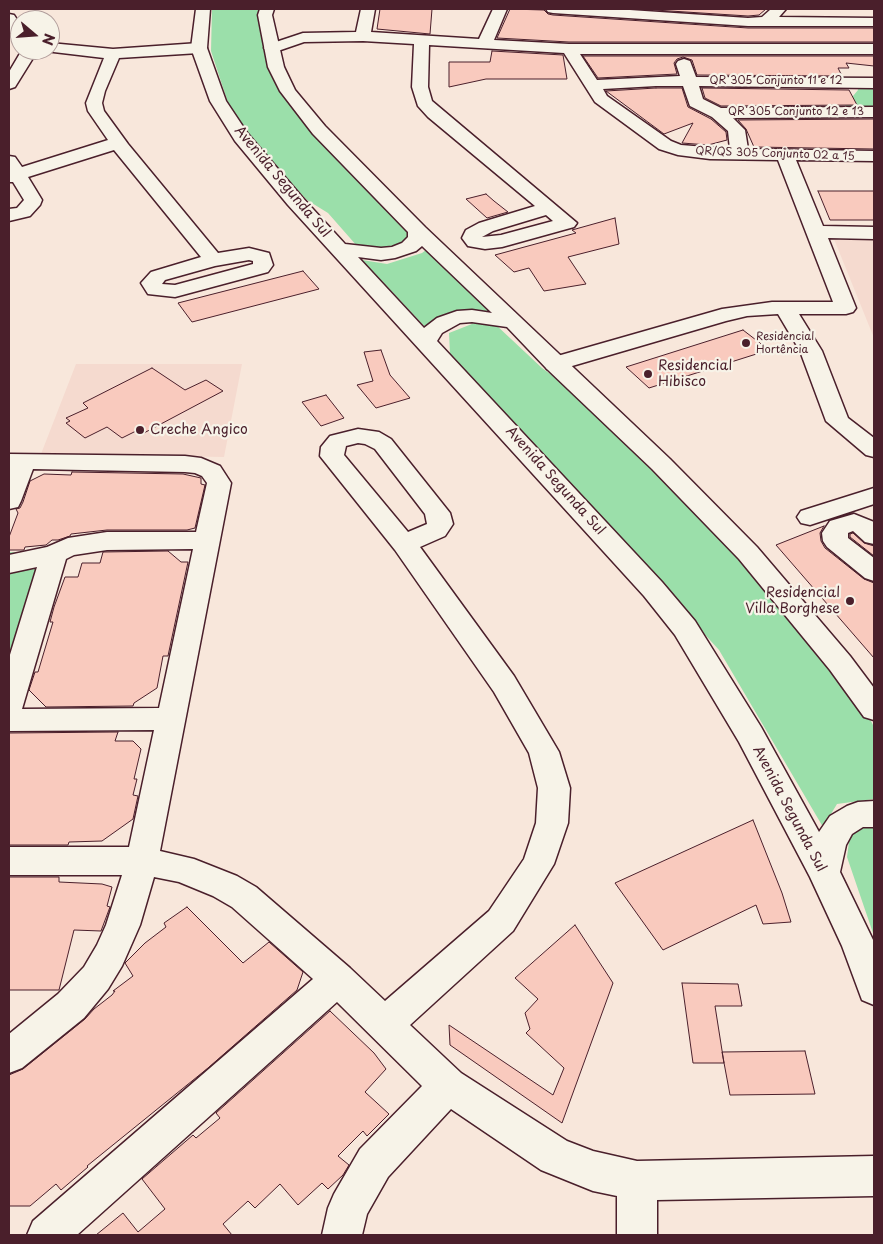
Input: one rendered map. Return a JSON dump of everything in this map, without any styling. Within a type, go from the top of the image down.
[{"type":"street","name":"Avenida Segunda Sul","points":[[203,9],[199,48],[218,101],[242,137],[295,201],[647,582],[685,628],[750,735],[824,872],[858,946],[874,989]]},
{"type":"street","points":[[267,9],[265,15],[276,67],[288,90],[319,130],[418,231],[661,464],[748,553],[840,663],[874,709]]},
{"type":"street","points":[[363,36],[368,9]]},
{"type":"street","points":[[484,44],[500,9]]},
{"type":"street","points":[[553,9],[629,14],[670,12],[748,22],[874,22]]},
{"type":"street","points":[[766,21],[779,9]]},
{"type":"street","points":[[829,9],[874,9]]},
{"type":"street","points":[[624,48],[629,14]]},
{"type":"street","points":[[9,18],[9,29]]},
{"type":"street","points":[[748,22],[758,48]]},
{"type":"street","points":[[270,40],[363,36],[569,49],[758,48],[862,69]]},
{"type":"street","points":[[422,40],[420,87],[424,102],[434,113],[549,208]]},
{"type":"street","points":[[60,49],[113,54],[199,48]]},
{"type":"street","points":[[679,48],[696,102],[718,113],[736,130],[740,154]]},
{"type":"street","name":"QR/QS 305 Conjunto 02 a 15","points":[[569,49],[601,99],[664,145],[678,150],[740,154],[874,156]]},
{"type":"street","points":[[867,112],[862,69],[874,49]]},
{"type":"street","points":[[113,54],[96,91],[94,102],[96,111],[118,143],[213,260]]},
{"type":"street","points":[[9,84],[17,60]]},
{"type":"street","name":"QR 305 Conjunto 11 e 12","points":[[591,85],[629,81],[688,81],[862,69]]},
{"type":"street","name":"QR 305 Conjunto 12 e 13","points":[[718,113],[867,112]]},
{"type":"street","points":[[9,216],[28,208],[33,200],[12,171],[118,143]]},
{"type":"street","points":[[555,364],[722,315],[760,308],[846,308],[785,155]]},
{"type":"street","points":[[341,249],[374,253],[395,252],[408,247],[418,238],[418,231]]},
{"type":"street","points":[[817,232],[874,233]]},
{"type":"street","points":[[785,308],[811,351],[838,421],[874,450]]},
{"type":"street","points":[[426,341],[434,329],[444,322],[457,317],[472,316],[514,322]]},
{"type":"street","points":[[385,1024],[502,921],[538,864],[552,823],[554,788],[544,752],[504,684],[404,544],[332,456],[333,447],[338,441],[358,436],[371,437],[383,444],[437,513],[440,524],[436,530],[404,544]]},
{"type":"street","points":[[9,501],[16,461],[184,464],[206,469],[216,476],[219,483],[142,862],[123,925],[110,955],[96,978],[71,1006],[9,1056]]},
{"type":"street","points":[[810,517],[874,496]]},
{"type":"street","points":[[874,536],[863,526],[854,522],[839,527],[835,533],[836,541],[874,572]]},
{"type":"street","points":[[9,564],[54,554],[68,547],[107,541],[207,540]]},
{"type":"street","points":[[9,705],[54,554]]},
{"type":"street","points":[[9,720],[171,719]]},
{"type":"street","points":[[824,872],[830,842],[841,825],[858,815],[874,814]]},
{"type":"street","points":[[9,861],[142,862],[182,869],[244,896],[338,979],[448,1086],[555,1156],[593,1171],[637,1181],[874,1176]]},
{"type":"street","points":[[47,1235],[338,979]]},
{"type":"street","points":[[342,1235],[348,1208],[374,1163],[448,1086]]},
{"type":"street","points":[[637,1181],[637,1235]]},
{"type":"shaded area","points":[[834,239],[874,240],[874,338]]},
{"type":"shaded area","name":"Creche Angico","points":[[76,364],[242,364],[224,457],[41,454]]},
{"type":"green space","points":[[212,9],[264,9],[261,28],[273,72],[412,230],[412,240],[401,246],[383,249],[357,246],[328,213],[307,200],[263,156],[230,109],[211,51]]},
{"type":"green space","points":[[855,77],[874,79],[874,114],[839,113],[858,90]]},
{"type":"green space","points":[[431,246],[496,313],[427,329],[362,260],[387,264],[422,253]]},
{"type":"green space","points":[[477,322],[495,324],[542,368],[574,391],[734,549],[870,719],[874,727],[874,799],[837,804],[823,827],[719,650],[450,354],[449,333]]},
{"type":"green space","points":[[9,552],[63,554],[9,717]]},
{"type":"green space","points":[[874,823],[874,936],[847,857],[851,827]]},
{"type":"building","points":[[380,9],[432,9],[430,34],[377,29]]},
{"type":"building","points":[[510,9],[544,10],[548,14],[553,15],[748,28],[874,28],[874,42],[569,42],[497,38]]},
{"type":"building","points":[[639,9],[766,9],[759,15],[748,16]]},
{"type":"building","points":[[492,51],[563,55],[567,79],[486,79],[449,87],[449,62],[490,62]]},
{"type":"building","points":[[583,56],[874,56],[874,66],[846,63],[849,68],[838,68],[842,76],[697,75],[692,60],[683,57],[677,59],[674,63],[677,74],[598,78]]},
{"type":"building","points":[[682,88],[688,107],[711,119],[726,132],[727,140],[708,145],[682,143],[693,123],[664,134],[606,91]]},
{"type":"building","points":[[702,88],[849,90],[857,105],[721,106],[705,98]]},
{"type":"building","points":[[874,119],[874,149],[754,147],[746,129],[738,120]]},
{"type":"building","points":[[818,191],[874,191],[874,220],[830,220]]},
{"type":"building","points":[[486,194],[508,212],[487,218],[466,199]]},
{"type":"building","points":[[615,218],[619,244],[568,257],[586,284],[544,291],[529,268],[514,272],[495,255],[576,233],[572,230]]},
{"type":"building","points":[[303,271],[319,289],[192,322],[178,303]]},
{"type":"building","points":[[743,330],[769,350],[649,388],[626,367]]},
{"type":"building","points":[[381,350],[390,375],[410,398],[376,408],[357,385],[373,381],[364,352]]},
{"type":"building","points":[[152,368],[185,390],[206,380],[223,391],[142,434],[138,430],[122,438],[107,427],[85,438],[66,423],[70,421],[66,418],[88,408],[83,403]]},
{"type":"building","points":[[326,395],[344,418],[321,426],[302,402]]},
{"type":"building","points":[[72,472],[183,474],[201,478],[201,484],[205,485],[195,528],[187,530],[107,530],[71,534],[58,540],[52,540],[46,545],[25,547],[24,550],[9,550],[9,537],[18,513],[16,509],[20,508],[23,502],[30,481],[44,474],[71,475]]},
{"type":"building","name":"Residencial Villa Borghese","points":[[824,526],[820,533],[821,541],[825,548],[864,579],[874,583],[874,658],[776,545]]},
{"type":"building","points":[[853,533],[864,543],[874,546],[874,556],[850,537],[850,534]]},
{"type":"building","points":[[168,551],[181,562],[188,562],[168,656],[163,656],[157,688],[134,703],[133,706],[46,707],[29,690],[35,672],[38,672],[53,622],[50,622],[54,607],[65,577],[78,577],[82,563],[100,563],[103,552]]},
{"type":"building","points":[[118,732],[115,741],[133,741],[141,749],[134,779],[137,779],[133,795],[138,796],[133,819],[102,841],[69,842],[68,845],[9,845],[9,733]]},
{"type":"building","points":[[753,820],[782,893],[791,922],[763,924],[756,905],[663,950],[615,883]]},
{"type":"building","points":[[9,877],[59,877],[59,882],[102,884],[112,887],[107,906],[110,907],[101,931],[74,930],[59,990],[9,990]]},
{"type":"building","points":[[187,907],[243,963],[269,942],[303,972],[297,990],[208,1068],[87,1166],[61,1190],[56,1184],[30,1206],[9,1206],[9,1075],[23,1069],[85,1019],[112,995],[115,991],[113,991],[133,976],[125,963],[145,943],[166,927],[164,923]]},
{"type":"building","points":[[575,925],[613,983],[562,1123],[450,1045],[449,1025],[553,1095],[564,1068],[526,1033],[530,1029],[525,1013],[538,999],[515,978]]},
{"type":"building","points":[[682,983],[738,984],[742,1006],[715,1006],[724,1063],[693,1063]]},
{"type":"building","points":[[330,1011],[374,1053],[386,1069],[365,1092],[389,1114],[367,1136],[363,1131],[338,1156],[349,1165],[343,1175],[328,1189],[322,1183],[298,1205],[280,1184],[255,1208],[248,1201],[223,1224],[232,1235],[96,1235],[123,1213],[138,1232],[165,1209],[142,1179],[193,1135],[196,1138],[220,1118],[216,1113]]},
{"type":"building","points":[[805,1051],[815,1094],[730,1095],[722,1052]]},
{"type":"place","name":"Residencial Hortência","points":[[746,343]]},
{"type":"place","name":"Residencial Hibisco","points":[[648,374]]},
{"type":"place","name":"Creche Angico","points":[[140,430]]},
{"type":"place","name":"Residencial Villa Borghese","points":[[850,601]]}]
